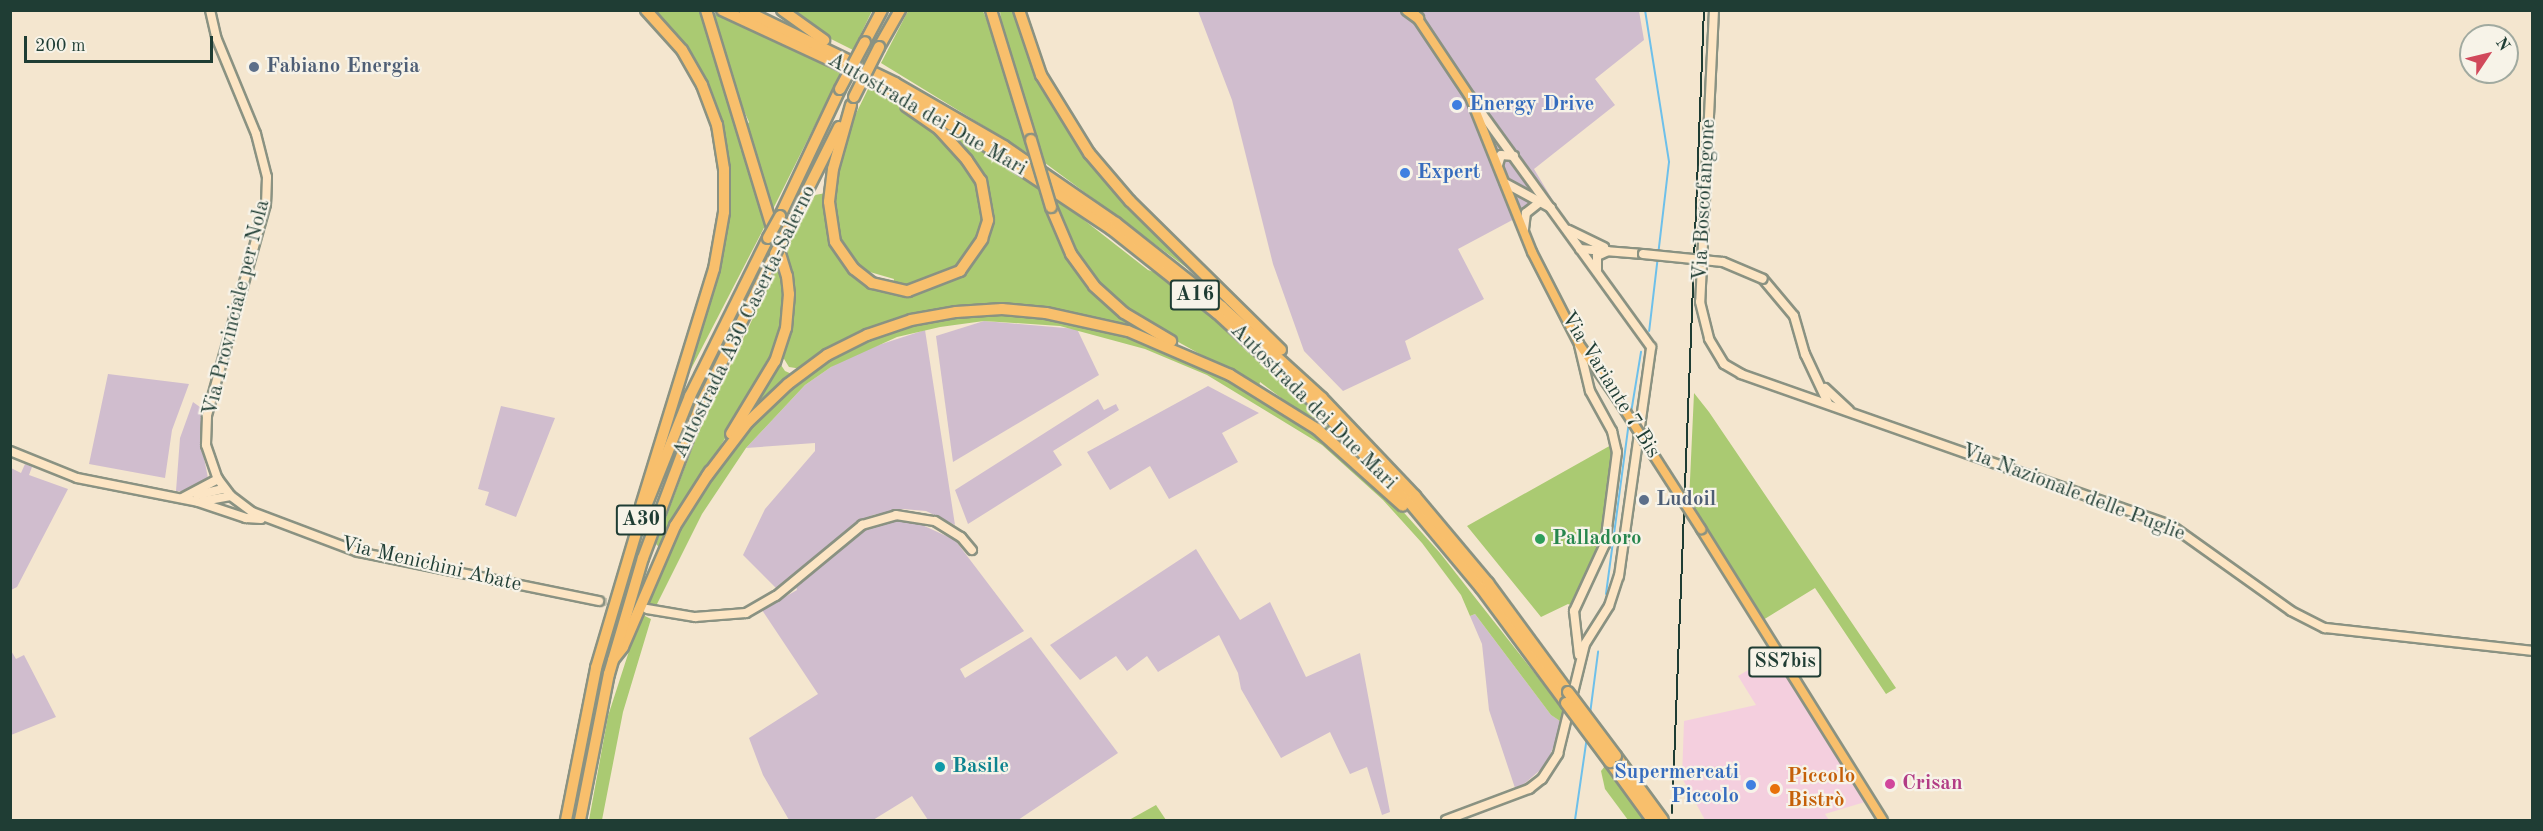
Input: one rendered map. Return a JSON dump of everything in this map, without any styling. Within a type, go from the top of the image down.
[{"type":"highway","points":[[638,526],[643,491],[714,269],[724,212],[724,169],[717,125],[706,95],[682,50],[646,10]]},
{"type":"highway","points":[[613,660],[623,647],[675,526],[775,361],[786,328],[789,294],[787,276],[706,10]]},
{"type":"highway","name":"Autostrada dei Due Mari","points":[[722,10],[742,14],[862,66],[977,130],[1079,196],[1170,263],[1264,344],[1358,434],[1452,539],[1568,692],[1653,820]]},
{"type":"highway","points":[[782,10],[802,27],[891,74],[977,130]]},
{"type":"highway","points":[[868,38],[877,10]]},
{"type":"highway","name":"Autostrada A30 Caserta-Salerno","points":[[566,820],[596,668],[638,526],[690,396],[780,216],[840,89],[882,10]]},
{"type":"highway","name":"Autostrada A30 Caserta-Salerno","points":[[580,820],[613,660],[643,558],[683,446],[775,254],[879,47],[900,10]]},
{"type":"highway","points":[[991,10],[1051,207],[1071,254],[1102,295],[1135,320],[1317,429],[1397,499],[1566,703]]},
{"type":"highway","points":[[1019,10],[1041,75],[1089,153],[1130,201],[1296,365],[1358,434]]},
{"type":"highway","name":"SS7bis","points":[[1407,10],[1415,14]]},
{"type":"highway","points":[[742,14],[909,107],[960,150],[981,181],[988,220],[982,239],[960,272],[931,285],[891,290],[872,283],[854,269],[835,242],[829,202],[833,169],[853,101]]},
{"type":"highway","name":"Autostrada dei Due Mari","points":[[742,14],[858,73],[973,137],[1111,230],[1217,313],[1316,404],[1401,493],[1481,588],[1566,703],[1663,820]]},
{"type":"highway","points":[[707,476],[748,422],[809,367],[867,335],[934,315],[1002,309],[1073,317],[1154,340],[1230,375]]},
{"type":"main road","name":"SS7bis","points":[[1415,14],[1470,97],[1524,229]]},
{"type":"main road","name":"Via Variante 7 Bis","points":[[1524,229],[1532,252],[1579,344],[1617,398],[1883,820]]},
{"type":"street","name":"Via Provinciale per Nola","points":[[210,10],[216,37],[256,134],[267,177],[266,204],[207,417],[207,451],[224,489],[266,519]]},
{"type":"street","name":"Via Boscofangone","points":[[1714,10],[1700,302],[1702,320],[1717,355],[1741,374]]},
{"type":"street","points":[[1446,820],[1515,797],[1542,779],[1564,739],[1577,668],[1585,644],[1609,606],[1620,576],[1651,347],[1470,97]]},
{"type":"street","points":[[1498,165],[1501,155],[1514,156]]},
{"type":"street","points":[[1505,183],[1553,209]]},
{"type":"street","points":[[1524,229],[1526,213],[1540,202]]},
{"type":"street","points":[[1567,229],[1612,250]]},
{"type":"street","points":[[1580,249],[1612,250],[1723,262],[1763,279],[1794,316],[1825,403]]},
{"type":"street","points":[[1598,274],[1597,256],[1612,250]]},
{"type":"street","points":[[1577,668],[1574,611],[1605,544],[1617,452],[1612,431],[1590,390],[1579,344]]},
{"type":"street","name":"Via Nazionale delle Puglie","points":[[1741,374],[2172,526],[2291,611],[2325,628],[2532,651]]},
{"type":"street","points":[[1807,397],[1817,380]]},
{"type":"street","points":[[1817,380],[1853,413]]},
{"type":"street","points":[[10,451],[76,478],[198,502],[246,518],[266,519]]},
{"type":"street","points":[[192,495],[218,479]]},
{"type":"street","points":[[180,499],[224,489]]},
{"type":"street","points":[[198,502],[231,496]]},
{"type":"street","points":[[647,609],[694,617],[746,613],[776,596],[862,525],[896,515],[935,521],[961,537],[972,549]]},
{"type":"street","name":"Via Menichini Abate","points":[[266,519],[358,552],[598,601]]},
{"type":"street","points":[[1577,636],[1585,644]]},
{"type":"shaded area","points":[[1198,11],[1639,11],[1644,40],[1595,79],[1615,105],[1534,169],[1552,199],[1458,249],[1484,299],[1405,341],[1411,359],[1343,391],[1304,351],[1273,264],[1232,100]]},
{"type":"shaded area","points":[[984,321],[1077,329],[1099,375],[953,462],[936,336]]},
{"type":"shaded area","points":[[925,330],[955,525],[926,511],[903,509],[873,515],[854,525],[777,589],[743,555],[765,509],[815,451],[815,443],[746,448],[805,385],[831,367],[860,351]]},
{"type":"shaded area","points":[[108,374],[189,384],[172,430],[165,478],[89,464]]},
{"type":"shaded area","points":[[1208,386],[1259,413],[1222,433],[1238,462],[1169,499],[1150,466],[1110,490],[1087,452]]},
{"type":"shaded area","points":[[1098,399],[1104,410],[1116,404],[1119,410],[1053,451],[1062,465],[968,524],[955,490]]},
{"type":"shaded area","points":[[193,402],[204,410],[200,438],[208,478],[205,485],[191,491],[176,491],[180,438]]},
{"type":"shaded area","points":[[501,406],[555,418],[516,517],[485,505],[489,492],[478,489]]},
{"type":"shaded area","points":[[25,464],[32,467],[29,475],[68,489],[17,587],[11,590],[11,468],[21,473]]},
{"type":"shaded area","points":[[907,518],[955,540],[1024,631],[960,669],[965,678],[1031,637],[1118,753],[1018,820],[928,820],[912,796],[873,820],[789,820],[763,775],[749,738],[818,694],[762,610],[797,590],[796,586],[859,533],[882,523]]},
{"type":"shaded area","points":[[1196,549],[1240,620],[1270,602],[1306,677],[1360,653],[1390,812],[1382,815],[1367,767],[1350,774],[1330,732],[1281,758],[1241,689],[1238,673],[1219,635],[1158,672],[1147,656],[1127,671],[1116,656],[1080,680],[1050,645]]},
{"type":"shaded area","points":[[1475,614],[1551,715],[1563,723],[1546,765],[1516,791],[1489,710],[1482,644],[1470,616]]},
{"type":"shaded area","points":[[10,649],[16,659],[24,655],[56,717],[11,735]]},
{"type":"shaded area","points":[[1773,655],[1865,802],[1825,814],[1829,820],[1705,820],[1682,778],[1684,721],[1756,705],[1738,676]]},
{"type":"green space","points":[[652,11],[703,11],[736,117],[741,151],[744,149],[768,220],[691,369],[688,368],[729,177],[727,153],[718,117]]},
{"type":"green space","points":[[786,11],[872,11],[853,50],[811,29]]},
{"type":"green space","points":[[908,11],[983,11],[999,49],[1031,155],[881,63]]},
{"type":"green space","points":[[1000,11],[1015,11],[1037,75],[1068,129],[1190,265],[1187,268],[1041,160],[1003,37]]},
{"type":"green space","points":[[711,12],[841,73],[772,211],[745,128],[749,122],[731,82]]},
{"type":"green space","points":[[869,87],[943,134],[981,187],[984,215],[981,232],[958,267],[911,285],[893,284],[894,279],[863,270],[839,239],[832,194],[847,132]]},
{"type":"green space","points":[[952,132],[1041,188],[1068,256],[1120,315],[1144,333],[1076,314],[922,314],[802,369],[789,367],[781,354],[784,346],[784,254],[815,195],[826,193],[828,224],[867,281],[928,289],[963,270],[990,207],[950,134]]},
{"type":"green space","points":[[1052,195],[1148,270],[1160,274],[1185,293],[1295,390],[1328,423],[1328,429],[1325,431],[1260,382],[1259,387],[1146,324],[1105,292],[1078,257]]},
{"type":"green space","points":[[780,261],[785,281],[781,338],[764,365],[768,368],[659,547],[656,544],[696,438]]},
{"type":"green space","points":[[1028,313],[1113,330],[1221,373],[1324,439],[1390,497],[1440,553],[1566,713],[1563,723],[1551,715],[1475,614],[1470,616],[1461,595],[1422,543],[1383,500],[1322,445],[1207,375],[1145,349],[1060,326],[984,321],[940,327],[897,337],[831,367],[805,385],[746,448],[702,514],[656,606],[645,603],[662,563],[705,485],[753,421],[815,366],[888,330],[947,316]]},
{"type":"green space","points":[[779,362],[785,371],[794,375],[756,407]]},
{"type":"green space","points":[[1694,393],[1896,688],[1886,694],[1815,588],[1763,620],[1689,502]]},
{"type":"green space","name":"Palladoro","points":[[1613,444],[1601,551],[1573,606],[1568,604],[1541,617],[1467,526]]},
{"type":"green space","points":[[641,614],[651,619],[623,712],[602,820],[589,820],[608,716]]},
{"type":"green space","points":[[1605,766],[1645,820],[1628,820],[1605,789],[1601,771]]},
{"type":"green space","points":[[1156,805],[1166,820],[1129,820]]},
{"type":"waterway","points":[[1645,10],[1669,162],[1649,331]]},
{"type":"waterway","points":[[1631,413],[1641,352]]},
{"type":"waterway","points":[[1606,594],[1629,421]]},
{"type":"waterway","points":[[1590,714],[1598,652]]},
{"type":"waterway","points":[[1575,820],[1587,737]]},
{"type":"tunnel","points":[[599,601],[633,606]]},
{"type":"railway","points":[[1672,813],[1704,10]]},
{"type":"place","name":"Fabiano Energia","points":[[254,67]]},
{"type":"place","name":"Energy Drive","points":[[1457,105]]},
{"type":"place","name":"Expert","points":[[1405,173]]},
{"type":"place","name":"Ludoil","points":[[1644,500]]},
{"type":"place","name":"Palladoro","points":[[1540,539]]},
{"type":"place","name":"Basile","points":[[940,767]]},
{"type":"place","name":"Crisan","points":[[1890,784]]},
{"type":"place","name":"Supermercati Piccolo","points":[[1751,785]]},
{"type":"place","name":"Piccolo Bistrò","points":[[1775,789]]}]
